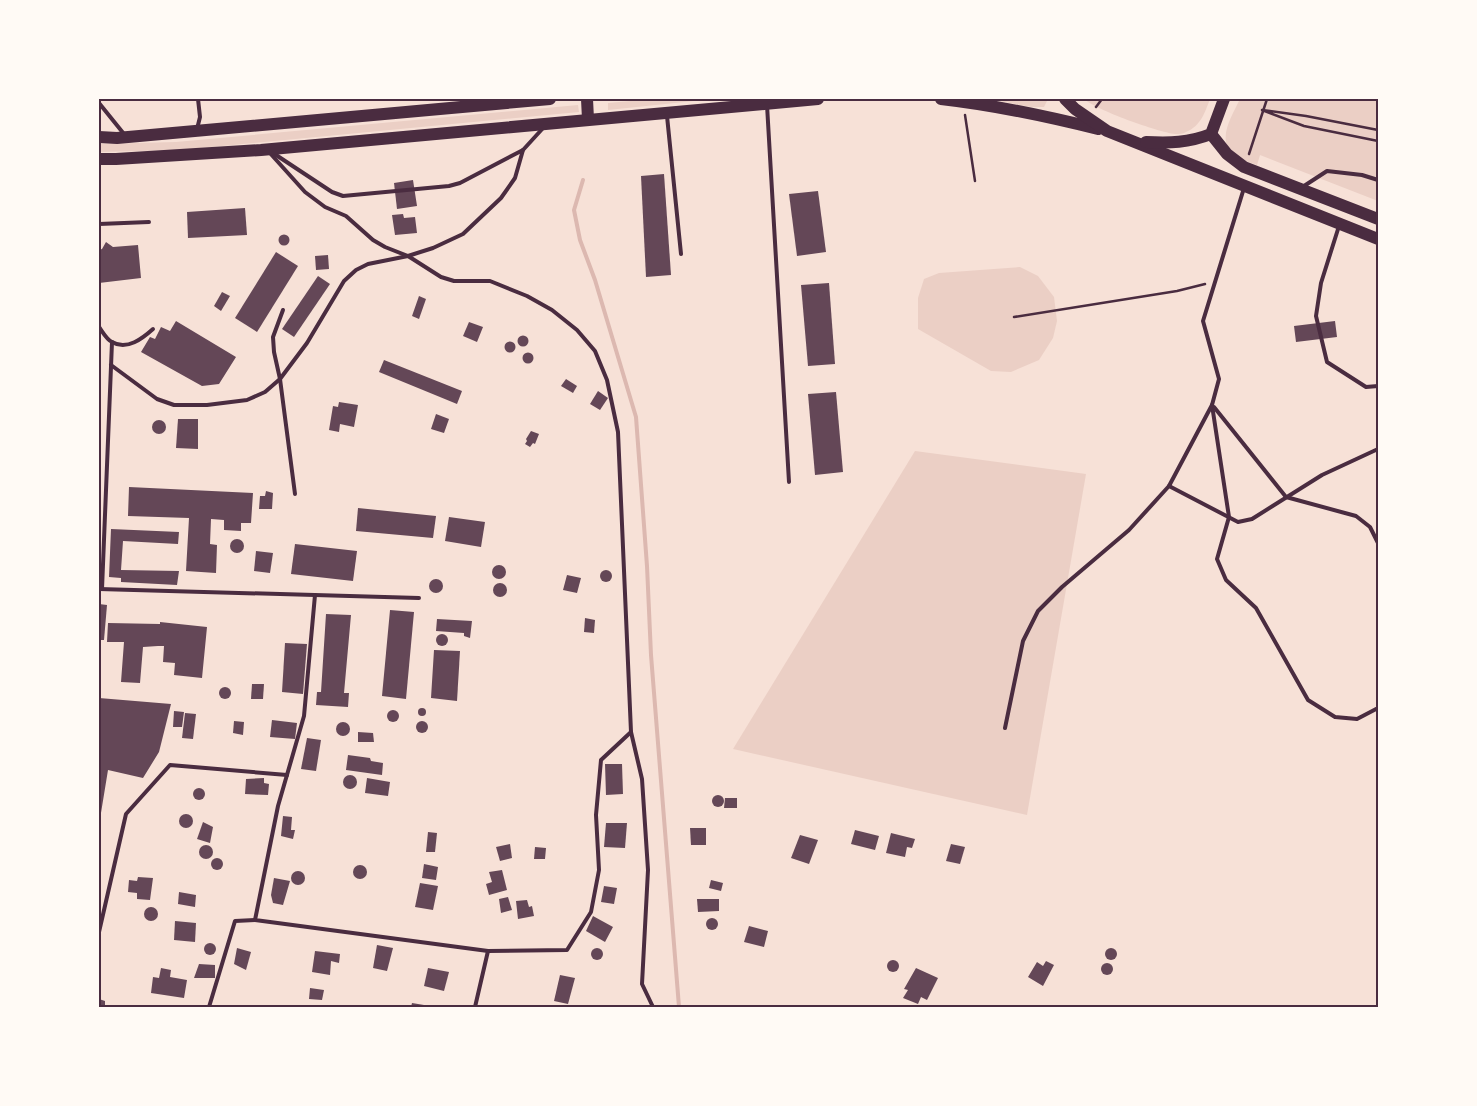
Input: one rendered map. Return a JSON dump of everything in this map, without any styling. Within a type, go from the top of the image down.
[{"type":"highway","points":[[99,137],[127,137],[550,99]]},
{"type":"highway","points":[[587,99],[588,118]]},
{"type":"highway","points":[[99,159],[116,160],[267,149],[588,118],[818,99]]},
{"type":"highway","points":[[941,99],[972,102],[1037,114],[1107,131],[1139,142],[1378,239]]},
{"type":"highway","points":[[1066,99],[1075,109],[1107,131]]},
{"type":"highway","points":[[1139,142],[1185,142],[1194,141],[1211,134],[1224,99]]},
{"type":"highway","points":[[1211,134],[1227,154],[1244,167],[1378,219]]},
{"type":"lane","points":[[196,131],[200,117],[198,99]]},
{"type":"lane","points":[[99,103],[127,137]]},
{"type":"lane","points":[[767,103],[789,482]]},
{"type":"lane","points":[[666,112],[681,254]]},
{"type":"lane","points":[[267,149],[332,192],[343,196],[449,186],[460,183],[523,150],[549,122]]},
{"type":"lane","points":[[267,149],[305,192],[325,207],[346,216],[373,240],[384,247],[408,256],[441,277],[454,281],[490,282],[527,296],[552,310],[577,330],[595,351],[607,380],[618,432],[631,732],[642,779],[648,870],[642,984],[654,1007]]},
{"type":"lane","points":[[111,365],[158,399],[174,405],[207,405],[248,400],[265,392],[280,379],[307,344],[344,281],[356,270],[368,264],[408,256],[433,248],[463,234],[501,198],[515,178],[523,150]]},
{"type":"lane","points":[[1300,189],[1327,171],[1362,174],[1378,180]]},
{"type":"lane","points":[[1005,728],[1023,640],[1038,611],[1062,587],[1129,530],[1169,486],[1212,405],[1219,379],[1203,321],[1245,186]]},
{"type":"lane","points":[[99,224],[150,222]]},
{"type":"lane","points":[[1339,224],[1321,283],[1316,316],[1327,362],[1366,386],[1378,386]]},
{"type":"lane","points":[[283,310],[273,337],[295,494]]},
{"type":"lane","points":[[99,327],[112,342],[125,345],[138,342],[153,329]]},
{"type":"lane","points":[[112,342],[100,589],[419,598]]},
{"type":"lane","points":[[1212,405],[1286,497],[1356,516],[1370,527],[1378,543]]},
{"type":"lane","points":[[1212,405],[1229,517],[1217,559],[1226,580],[1256,608],[1308,700],[1334,717],[1357,719],[1378,708]]},
{"type":"lane","points":[[1169,486],[1238,522],[1252,519],[1322,475],[1378,449]]},
{"type":"lane","points":[[255,920],[278,806],[304,716],[315,595]]},
{"type":"lane","points":[[209,1007],[235,921],[255,920],[488,951],[567,950],[591,912],[599,870],[596,815],[601,760],[631,732]]},
{"type":"lane","points":[[99,932],[126,814],[170,765],[287,775]]},
{"type":"lane","points":[[475,1007],[488,951]]},
{"type":"path","points":[[1096,107],[1102,99]]},
{"type":"path","points":[[1247,161],[1267,99]]},
{"type":"path","points":[[1262,110],[1306,116],[1378,130]]},
{"type":"path","points":[[1262,110],[1304,126],[1378,141]]},
{"type":"path","points":[[964,111],[975,181]]},
{"type":"path","points":[[1014,317],[1216,282]]},
{"type":"shaded area","points":[[653,99],[713,99],[608,110],[608,103]]},
{"type":"shaded area","points":[[989,99],[1048,99],[1044,107],[1031,107]]},
{"type":"shaded area","points":[[1084,99],[1210,99],[1202,118],[1195,126],[1184,133],[1175,134],[1128,120],[1101,109]]},
{"type":"shaded area","points":[[1240,99],[1378,99],[1378,201],[1260,155],[1257,165],[1235,156],[1229,150],[1226,136],[1227,128]]},
{"type":"shaded area","points":[[578,105],[579,112],[179,150],[99,152],[99,144],[176,142]]},
{"type":"shaded area","points":[[1020,267],[1038,276],[1054,297],[1057,321],[1053,338],[1039,360],[1011,372],[991,371],[918,329],[918,298],[924,279],[939,273]]},
{"type":"shaded area","points":[[915,451],[1086,474],[1027,815],[733,749]]},
{"type":"building","points":[[664,174],[671,275],[646,277],[641,176]]},
{"type":"building","points":[[413,180],[417,206],[397,209],[394,183]]},
{"type":"building","points":[[818,191],[826,252],[797,256],[789,194]]},
{"type":"building","points":[[245,208],[247,235],[188,238],[187,212]]},
{"type":"building","points":[[403,214],[404,218],[415,217],[417,233],[395,235],[392,215]]},
{"type":"building","points":[[282,235],[286,235],[289,240],[288,244],[282,245],[279,242],[279,238]]},
{"type":"building","points":[[106,242],[113,247],[138,245],[141,278],[99,283],[99,250],[102,249]]},
{"type":"building","points":[[276,252],[298,266],[257,332],[235,318]]},
{"type":"building","points":[[328,255],[329,269],[316,270],[315,256]]},
{"type":"building","points":[[318,276],[330,284],[294,337],[282,329]]},
{"type":"building","points":[[829,283],[835,364],[808,366],[801,285]]},
{"type":"building","points":[[222,292],[230,296],[221,311],[214,306]]},
{"type":"building","points":[[419,296],[426,299],[419,319],[412,316]]},
{"type":"building","points":[[176,321],[236,357],[219,384],[202,386],[141,352],[150,337],[155,339],[161,327],[170,331]]},
{"type":"building","points":[[1335,321],[1337,337],[1296,342],[1294,326]]},
{"type":"building","points":[[469,322],[483,327],[477,342],[463,336]]},
{"type":"building","points":[[521,336],[525,336],[528,341],[527,345],[521,346],[518,343],[518,339]]},
{"type":"building","points":[[508,342],[512,342],[515,347],[514,351],[508,352],[505,349],[505,345]]},
{"type":"building","points":[[526,353],[530,353],[533,358],[532,362],[526,363],[523,360],[523,356]]},
{"type":"building","points":[[384,360],[462,391],[457,404],[379,372]]},
{"type":"building","points":[[566,379],[577,386],[573,393],[561,386]]},
{"type":"building","points":[[598,391],[608,398],[600,410],[590,404]]},
{"type":"building","points":[[836,392],[843,472],[815,475],[808,394]]},
{"type":"building","points":[[339,402],[358,405],[354,427],[340,424],[339,432],[329,430],[333,406],[338,407]]},
{"type":"building","points":[[436,414],[449,419],[444,433],[431,429]]},
{"type":"building","points":[[178,419],[198,419],[198,449],[176,448]]},
{"type":"building","points":[[159,420],[164,422],[166,427],[164,432],[159,434],[154,432],[152,427],[154,422]]},
{"type":"building","points":[[531,431],[539,434],[535,444],[533,443],[530,447],[525,444]]},
{"type":"building","points":[[129,487],[253,493],[251,523],[241,523],[241,531],[224,530],[224,520],[211,519],[210,544],[217,545],[216,573],[186,571],[189,518],[128,516]]},
{"type":"building","points":[[266,491],[273,493],[272,509],[259,509],[260,496],[265,496]]},
{"type":"building","points":[[358,508],[436,516],[433,538],[356,531]]},
{"type":"building","points":[[449,517],[485,522],[481,547],[445,541]]},
{"type":"building","points":[[111,529],[179,532],[178,544],[123,541],[121,570],[179,571],[177,585],[121,582],[121,578],[109,577]]},
{"type":"building","points":[[237,539],[242,541],[244,546],[242,551],[237,553],[232,551],[230,546],[232,541]]},
{"type":"building","points":[[295,544],[357,551],[353,581],[291,574]]},
{"type":"building","points":[[256,551],[273,553],[270,573],[254,571]]},
{"type":"building","points":[[499,565],[504,567],[506,572],[504,577],[499,579],[494,577],[492,572],[494,567]]},
{"type":"building","points":[[604,570],[608,570],[612,576],[608,582],[604,582],[600,578],[600,574]]},
{"type":"building","points":[[567,575],[581,578],[577,593],[563,590]]},
{"type":"building","points":[[436,579],[441,581],[443,586],[441,591],[436,593],[431,591],[429,586],[431,581]]},
{"type":"building","points":[[500,583],[505,585],[507,590],[505,595],[500,597],[495,595],[493,590],[495,585]]},
{"type":"building","points":[[99,604],[107,605],[104,640],[99,640]]},
{"type":"building","points":[[390,610],[414,612],[406,699],[382,696]]},
{"type":"building","points":[[326,614],[351,615],[344,693],[349,693],[348,707],[316,705],[317,692],[321,692]]},
{"type":"building","points":[[585,618],[595,620],[594,633],[584,632]]},
{"type":"building","points":[[437,619],[472,621],[470,638],[464,636],[464,633],[436,631]]},
{"type":"building","points":[[160,622],[207,627],[202,678],[174,675],[175,663],[163,662],[164,646],[158,646],[143,647],[140,683],[121,682],[124,642],[107,642],[108,623],[160,624]]},
{"type":"building","points":[[442,634],[448,640],[442,646],[436,640]]},
{"type":"building","points":[[285,643],[307,644],[303,694],[282,692]]},
{"type":"building","points":[[434,650],[460,651],[457,701],[431,698]]},
{"type":"building","points":[[252,684],[264,684],[263,699],[251,699]]},
{"type":"building","points":[[225,687],[231,693],[225,699],[219,693]]},
{"type":"building","points":[[99,698],[171,704],[159,752],[143,778],[108,770],[100,819]]},
{"type":"building","points":[[422,708],[426,712],[422,716],[418,712]]},
{"type":"building","points":[[393,710],[399,716],[393,722],[387,716]]},
{"type":"building","points":[[174,711],[184,712],[182,727],[173,727]]},
{"type":"building","points":[[185,713],[196,714],[193,739],[182,738]]},
{"type":"building","points":[[272,720],[297,723],[295,739],[270,737]]},
{"type":"building","points":[[234,721],[244,722],[243,735],[233,733]]},
{"type":"building","points":[[422,721],[428,727],[422,733],[416,727]]},
{"type":"building","points":[[343,722],[348,724],[350,729],[348,734],[343,736],[338,734],[336,729],[338,724]]},
{"type":"building","points":[[358,732],[373,733],[374,742],[358,742]]},
{"type":"building","points":[[307,738],[321,740],[316,771],[301,769]]},
{"type":"building","points":[[348,755],[370,758],[371,761],[383,763],[382,775],[346,770]]},
{"type":"building","points":[[605,764],[622,764],[623,794],[606,795]]},
{"type":"building","points":[[350,775],[355,777],[357,782],[355,787],[350,789],[345,787],[343,782],[345,777]]},
{"type":"building","points":[[264,778],[264,783],[269,784],[268,795],[245,794],[246,779]]},
{"type":"building","points":[[367,778],[390,782],[388,796],[365,793]]},
{"type":"building","points":[[199,788],[205,794],[199,800],[193,794]]},
{"type":"building","points":[[716,795],[720,795],[724,801],[720,807],[716,807],[712,803],[712,799]]},
{"type":"building","points":[[725,798],[737,798],[737,808],[724,808]]},
{"type":"building","points":[[186,814],[191,816],[193,821],[191,826],[186,828],[181,826],[179,821],[181,816]]},
{"type":"building","points":[[283,816],[292,817],[291,830],[295,830],[293,839],[281,836]]},
{"type":"building","points":[[203,822],[213,827],[210,843],[197,839]]},
{"type":"building","points":[[606,823],[627,823],[625,848],[604,847]]},
{"type":"building","points":[[690,828],[706,828],[706,845],[691,845]]},
{"type":"building","points":[[855,830],[879,836],[875,850],[851,844]]},
{"type":"building","points":[[428,832],[437,833],[435,852],[426,852]]},
{"type":"building","points":[[891,833],[915,839],[912,848],[907,847],[905,857],[886,853]]},
{"type":"building","points":[[800,835],[818,840],[809,864],[791,858]]},
{"type":"building","points":[[510,844],[512,858],[500,861],[496,847]]},
{"type":"building","points":[[951,844],[965,847],[960,864],[946,861]]},
{"type":"building","points":[[206,845],[211,847],[213,852],[211,857],[206,859],[201,857],[199,852],[201,847]]},
{"type":"building","points":[[535,847],[546,848],[545,859],[534,859]]},
{"type":"building","points":[[217,858],[223,864],[217,870],[211,864]]},
{"type":"building","points":[[424,864],[438,867],[436,880],[422,878]]},
{"type":"building","points":[[360,865],[365,867],[367,872],[365,877],[360,879],[355,877],[353,872],[355,867]]},
{"type":"building","points":[[502,870],[507,890],[489,895],[486,884],[492,882],[489,872]]},
{"type":"building","points":[[298,871],[303,873],[305,878],[303,883],[298,885],[293,883],[291,878],[293,873]]},
{"type":"building","points":[[138,877],[153,878],[150,900],[137,899],[137,893],[128,892],[129,880],[137,881]]},
{"type":"building","points":[[274,878],[290,881],[283,905],[273,903],[271,895]]},
{"type":"building","points":[[711,880],[723,883],[721,891],[709,888]]},
{"type":"building","points":[[420,883],[438,886],[433,910],[415,907]]},
{"type":"building","points":[[604,886],[617,888],[614,904],[601,902]]},
{"type":"building","points":[[179,892],[196,895],[195,907],[178,904]]},
{"type":"building","points":[[508,897],[512,910],[501,913],[499,899]]},
{"type":"building","points":[[697,899],[719,899],[719,911],[698,912]]},
{"type":"building","points":[[527,900],[529,907],[532,906],[534,916],[518,919],[516,901]]},
{"type":"building","points":[[151,907],[156,909],[158,914],[156,919],[151,921],[146,919],[144,914],[146,909]]},
{"type":"building","points":[[593,916],[613,927],[605,942],[586,931]]},
{"type":"building","points":[[710,918],[714,918],[718,924],[714,930],[710,930],[706,926],[706,922]]},
{"type":"building","points":[[175,921],[196,923],[195,942],[174,940]]},
{"type":"building","points":[[749,926],[768,931],[764,947],[744,942]]},
{"type":"building","points":[[210,943],[216,949],[210,955],[204,949]]},
{"type":"building","points":[[377,945],[393,948],[387,971],[373,968]]},
{"type":"building","points":[[237,948],[251,952],[246,970],[234,964]]},
{"type":"building","points":[[595,948],[599,948],[603,954],[599,960],[595,960],[591,956],[591,952]]},
{"type":"building","points":[[1109,948],[1113,948],[1117,954],[1113,960],[1109,960],[1105,956],[1105,952]]},
{"type":"building","points":[[315,951],[340,954],[339,963],[331,961],[330,975],[312,972]]},
{"type":"building","points":[[891,960],[895,960],[899,966],[895,972],[891,972],[887,968],[887,964]]},
{"type":"building","points":[[1046,961],[1054,965],[1043,986],[1028,977],[1037,962],[1043,966]]},
{"type":"building","points":[[1105,963],[1109,963],[1113,969],[1109,975],[1105,975],[1101,971],[1101,967]]},
{"type":"building","points":[[199,964],[215,965],[215,978],[194,978]]},
{"type":"building","points":[[161,968],[171,970],[170,977],[187,980],[184,998],[151,993],[153,977],[159,978]]},
{"type":"building","points":[[428,968],[449,972],[444,991],[424,986]]},
{"type":"building","points":[[916,968],[938,978],[927,1000],[921,997],[918,1004],[903,998],[908,990],[904,989]]},
{"type":"building","points":[[560,975],[575,978],[568,1004],[554,1001]]},
{"type":"building","points":[[310,988],[324,990],[322,1000],[309,999]]},
{"type":"building","points":[[99,999],[105,1001],[105,1007],[99,1007]]},
{"type":"building","points":[[412,1003],[430,1006],[411,1007]]},
{"type":"waterway","points":[[583,180],[574,210],[580,240],[595,280],[636,417],[647,566],[651,655],[679,1007]]}]
